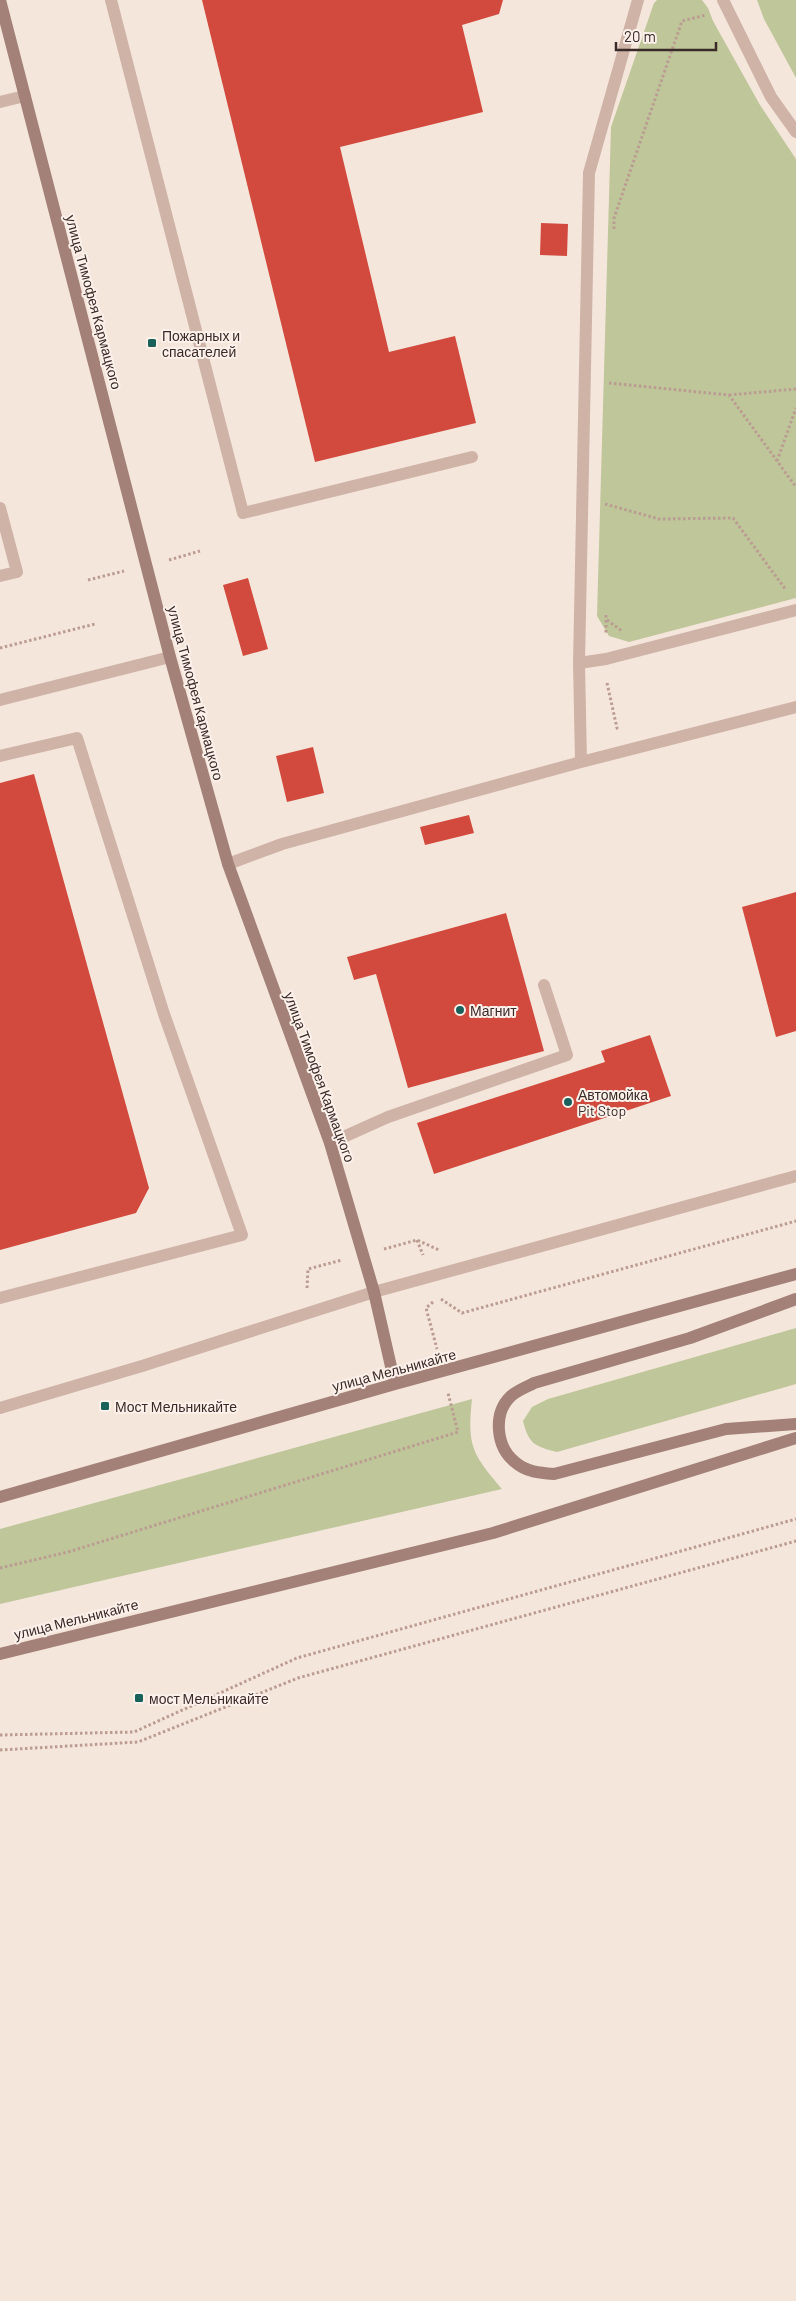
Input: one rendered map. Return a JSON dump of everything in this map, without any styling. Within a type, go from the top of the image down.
[{"type":"main road","name":"улица Тимофея Кармацкого","points":[[0,0],[170,657],[228,864],[330,1143],[364,1254],[395,1384]]},
{"type":"main road","name":"улица Мельникайте","points":[[0,1497],[395,1384],[796,1274]]},
{"type":"main road","points":[[796,1299],[690,1338],[534,1383],[511,1396],[499,1417],[501,1442],[514,1462],[534,1473],[554,1474],[726,1429],[796,1424]]},
{"type":"main road","name":"улица Мельникайте","points":[[0,1654],[493,1532],[796,1438]]},
{"type":"street","points":[[112,0],[243,513],[472,457]]},
{"type":"street","points":[[582,762],[579,663],[589,173],[638,0]]},
{"type":"street","points":[[725,5],[771,97],[796,132]]},
{"type":"street","points":[[0,102],[24,96]]},
{"type":"street","points":[[0,508],[17,572],[0,576]]},
{"type":"street","points":[[579,663],[606,659],[796,610]]},
{"type":"street","points":[[0,700],[170,657]]},
{"type":"street","points":[[228,864],[282,844],[582,762],[796,707]]},
{"type":"street","points":[[0,756],[77,738],[164,1014],[242,1235],[0,1298]]},
{"type":"street","points":[[330,1143],[388,1117],[566,1055],[544,985]]},
{"type":"street","points":[[0,1408],[142,1366],[374,1292],[796,1176]]},
{"type":"path","points":[[614,237],[614,218],[682,21],[725,5]]},
{"type":"path","points":[[609,392],[610,373]]},
{"type":"path","points":[[609,383],[729,395],[796,388]]},
{"type":"path","points":[[729,395],[796,487]]},
{"type":"path","points":[[777,461],[796,408]]},
{"type":"path","points":[[605,495],[605,514]]},
{"type":"path","points":[[605,504],[659,519],[733,518],[786,590]]},
{"type":"path","points":[[606,610],[606,620]]},
{"type":"path","points":[[0,648],[95,624]]},
{"type":"path","points":[[0,1568],[68,1552],[458,1432],[426,1308],[438,1297],[462,1313],[796,1221]]},
{"type":"path","points":[[364,1254],[417,1240],[430,1277]]},
{"type":"path","points":[[0,1735],[134,1732],[296,1658],[796,1519]]},
{"type":"path","points":[[0,1750],[138,1742],[298,1678],[796,1541]]},
{"type":"green space","points":[[657,0],[702,0],[760,105],[796,159],[796,598],[629,642],[609,636],[597,616],[611,127],[654,3]]},
{"type":"green space","points":[[757,0],[796,0],[796,78],[764,19]]},
{"type":"green space","points":[[796,1328],[796,1384],[557,1452],[538,1446],[530,1439],[525,1429],[523,1421],[532,1407],[548,1399]]},
{"type":"green space","points":[[472,1399],[470,1428],[474,1448],[484,1467],[502,1489],[0,1604],[0,1529]]},
{"type":"building","points":[[202,0],[503,0],[499,14],[462,25],[483,112],[340,147],[389,352],[455,336],[476,423],[315,462]]},
{"type":"building","points":[[541,223],[568,224],[567,256],[540,255]]},
{"type":"building","points":[[248,578],[268,649],[243,656],[223,585]]},
{"type":"building","points":[[313,747],[324,793],[287,802],[276,756]]},
{"type":"building","points":[[34,774],[149,1188],[136,1213],[0,1250],[0,783]]},
{"type":"building","points":[[469,815],[474,833],[425,845],[420,827]]},
{"type":"building","points":[[796,892],[796,1031],[776,1037],[742,907]]},
{"type":"building","name":"Магнит","points":[[506,913],[544,1051],[408,1088],[376,974],[354,980],[347,957]]},
{"type":"building","name":"Автомойка Pit Stop","points":[[650,1035],[671,1096],[434,1174],[417,1123],[605,1062],[601,1051]]},
{"type":"place","name":"Пожарных и спасателей","points":[[152,343]]},
{"type":"place","name":"Магнит","points":[[460,1010]]},
{"type":"place","name":"Автомойка Pit Stop","points":[[568,1102]]},
{"type":"place","name":"Мост Мельникайте","points":[[105,1406]]},
{"type":"place","name":"мост Мельникайте","points":[[139,1698]]}]
